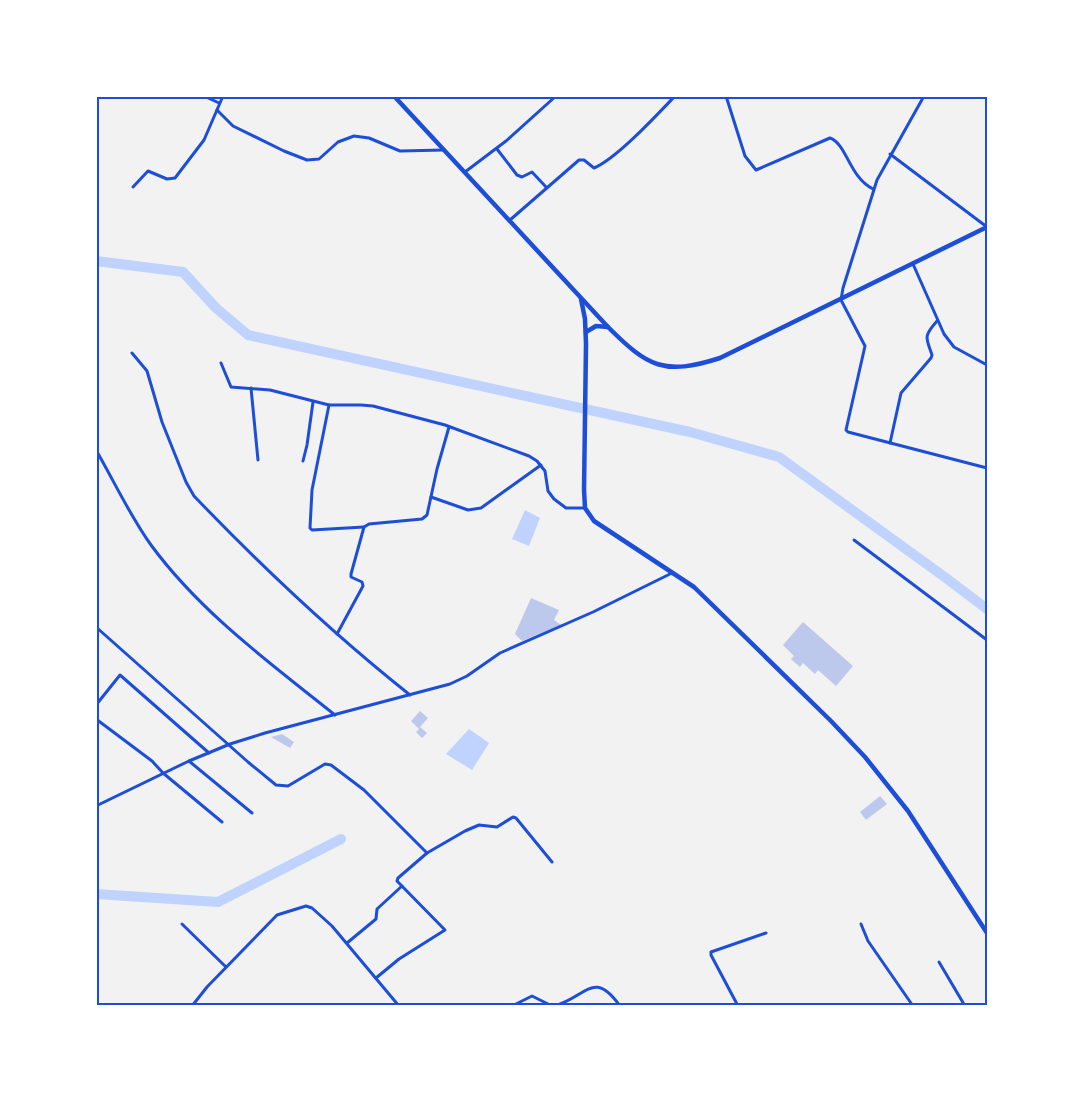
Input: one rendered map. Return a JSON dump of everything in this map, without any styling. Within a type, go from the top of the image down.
[{"type":"main road","points":[[394,96],[608,327],[629,348],[650,362],[663,367],[695,366],[720,358],[987,227]]},
{"type":"main road","points":[[581,299],[586,332],[585,508],[594,521],[674,572],[711,603],[825,713],[865,757],[908,811],[987,933]]},
{"type":"main road","points":[[586,332],[596,326],[608,327]]},
{"type":"street","points":[[204,96],[219,103]]},
{"type":"street","points":[[133,187],[148,171],[167,179],[174,179],[204,140],[223,96]]},
{"type":"street","points":[[465,172],[497,149],[556,96]]},
{"type":"street","points":[[510,220],[579,160],[584,160],[594,168],[605,162],[648,124],[675,96]]},
{"type":"street","points":[[726,96],[745,156],[756,171],[830,138],[841,147],[857,177],[873,189]]},
{"type":"street","points":[[924,96],[890,154],[873,189],[845,277],[841,300],[866,346],[846,430],[987,468]]},
{"type":"street","points":[[217,110],[233,126],[307,160],[319,159],[338,142],[354,136],[369,138],[400,151],[444,150]]},
{"type":"street","points":[[497,149],[517,175],[522,177],[532,172],[546,187]]},
{"type":"street","points":[[890,154],[987,227]]},
{"type":"street","points":[[913,264],[937,321],[950,343],[987,365]]},
{"type":"street","points":[[891,443],[901,393],[931,358],[932,354],[926,338],[937,321]]},
{"type":"street","points":[[132,353],[147,371],[162,422],[191,492],[272,576],[337,634],[410,694]]},
{"type":"street","points":[[221,363],[228,376],[230,387],[270,390],[329,405],[373,406],[430,420],[529,456],[541,465],[547,474],[548,491],[554,500],[566,508],[585,508]]},
{"type":"street","points":[[251,388],[258,460]]},
{"type":"street","points":[[303,461],[314,402]]},
{"type":"street","points":[[329,405],[312,490],[310,527],[312,530],[364,527],[369,524],[424,518],[428,513],[449,427]]},
{"type":"street","points":[[96,450],[147,538],[184,585],[209,612],[335,715]]},
{"type":"street","points":[[431,497],[468,510],[481,508],[541,465]]},
{"type":"street","points":[[337,634],[363,586],[362,582],[351,577],[351,574],[364,527]]},
{"type":"street","points":[[854,540],[987,640]]},
{"type":"street","points":[[96,806],[163,773],[230,744],[458,681],[500,653],[593,612],[674,572]]},
{"type":"street","points":[[96,627],[230,744],[253,767],[280,786],[288,786],[325,764],[331,765],[364,790],[427,853]]},
{"type":"street","points":[[96,705],[120,675],[209,753]]},
{"type":"street","points":[[96,719],[147,757],[222,822]]},
{"type":"street","points":[[189,761],[252,813]]},
{"type":"street","points":[[376,978],[399,959],[445,930],[397,881],[427,853],[479,825],[497,827],[513,817],[552,862]]},
{"type":"street","points":[[347,944],[376,919],[377,909],[403,886]]},
{"type":"street","points":[[192,1006],[277,915],[306,906],[318,913],[347,944],[399,1006]]},
{"type":"street","points":[[182,924],[226,967]]},
{"type":"street","points":[[861,924],[872,948],[913,1006]]},
{"type":"street","points":[[738,1006],[711,952],[766,933]]},
{"type":"street","points":[[939,962],[965,1006]]},
{"type":"street","points":[[512,1006],[532,996],[553,1006],[592,988],[600,987],[611,993],[620,1006]]},
{"type":"water","points":[[525,510],[540,518],[529,546],[512,539]]},
{"type":"water","points":[[469,729],[489,743],[472,770],[446,754]]},
{"type":"building","points":[[531,598],[559,610],[554,620],[561,625],[522,641],[515,634]]},
{"type":"building","points":[[803,622],[853,666],[836,686],[818,670],[815,674],[803,663],[800,667],[791,659],[794,656],[783,645]]},
{"type":"building","points":[[420,711],[428,718],[420,727],[427,733],[422,738],[416,732],[419,729],[411,721]]},
{"type":"building","points":[[282,734],[294,742],[290,748],[271,737]]},
{"type":"building","points":[[880,796],[887,804],[866,820],[860,812]]},
{"type":"waterway","points":[[96,261],[183,272],[216,308],[248,335],[690,432],[779,457],[987,609]]},
{"type":"waterway","points":[[96,894],[218,902],[341,839]]}]
